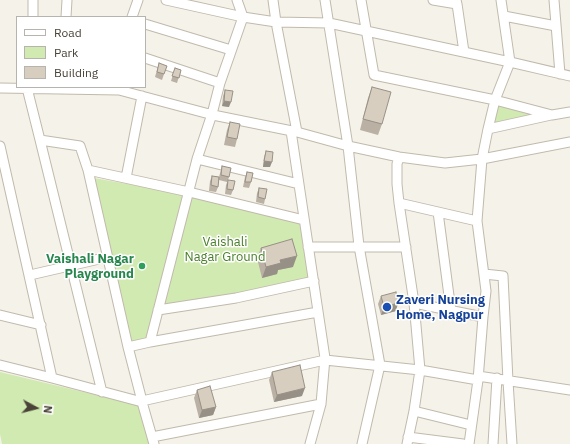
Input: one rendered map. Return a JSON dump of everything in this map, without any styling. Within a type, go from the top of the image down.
[{"type":"street","points":[[32,16],[34,0]]},
{"type":"street","points":[[66,16],[67,0]]},
{"type":"street","points":[[132,16],[138,0]]},
{"type":"street","points":[[166,0],[243,17],[276,22],[329,23],[570,76]]},
{"type":"street","points":[[150,342],[197,159],[212,114],[220,83],[243,17],[237,0]]},
{"type":"street","points":[[273,0],[294,132],[299,184],[325,360],[321,404],[311,444]]},
{"type":"street","points":[[325,0],[348,146],[359,246],[380,365],[362,444]]},
{"type":"street","points":[[361,0],[374,75],[495,100],[552,115]]},
{"type":"street","points":[[432,0],[456,2],[464,52]]},
{"type":"street","points":[[468,444],[478,378],[486,291],[477,221],[482,159],[495,100],[510,62],[504,16],[500,0]]},
{"type":"street","points":[[554,0],[560,74]]},
{"type":"street","points":[[504,16],[556,26]]},
{"type":"street","points":[[146,24],[231,50]]},
{"type":"street","points":[[146,58],[220,83]]},
{"type":"street","points":[[0,88],[110,88],[348,146],[399,157],[445,164],[482,159],[570,142]]},
{"type":"street","points":[[27,88],[102,392]]},
{"type":"street","points":[[126,178],[142,96]]},
{"type":"street","points":[[488,129],[570,112]]},
{"type":"street","points":[[40,140],[80,146],[88,170],[128,347],[153,440],[321,404]]},
{"type":"street","points":[[0,146],[52,378]]},
{"type":"street","points":[[399,157],[397,164],[397,184],[414,303],[420,370],[408,440],[463,444]]},
{"type":"street","points":[[197,159],[299,184]]},
{"type":"street","points":[[88,170],[189,192],[304,220]]},
{"type":"street","points":[[399,203],[477,221]]},
{"type":"street","points":[[438,212],[451,311]]},
{"type":"street","points":[[308,247],[406,247]]},
{"type":"street","points":[[30,275],[108,257]]},
{"type":"street","points":[[484,274],[503,276],[512,444]]},
{"type":"street","points":[[158,310],[236,298],[314,281]]},
{"type":"street","points":[[414,303],[483,317]]},
{"type":"street","points":[[128,347],[318,312]]},
{"type":"street","points":[[0,315],[40,324]]},
{"type":"street","points":[[0,365],[142,402],[325,360],[380,365],[478,378],[497,378],[538,386],[570,390]]},
{"type":"street","points":[[493,444],[497,378]]},
{"type":"street","points":[[414,411],[471,425]]},
{"type":"green space","points":[[499,103],[541,114],[492,124]]},
{"type":"green space","name":"Vaishali Nagar Playground","points":[[94,178],[184,194],[155,338],[133,346]]},
{"type":"green space","name":"Vaishali Nagar Ground","points":[[192,194],[304,220],[313,280],[162,308]]},
{"type":"green space","points":[[0,372],[142,406],[152,444],[2,444],[0,434]]},
{"type":"building","points":[[159,63],[167,66],[164,74],[157,72]]},
{"type":"building","points":[[175,68],[181,70],[179,78],[172,76]]},
{"type":"building","points":[[372,87],[391,92],[382,124],[363,119]]},
{"type":"building","points":[[225,90],[233,91],[231,102],[224,101]]},
{"type":"building","points":[[230,122],[240,124],[237,139],[227,137]]},
{"type":"building","points":[[266,151],[273,152],[272,162],[264,161]]},
{"type":"building","points":[[222,166],[231,168],[229,177],[221,175]]},
{"type":"building","points":[[247,172],[253,173],[251,182],[245,182]]},
{"type":"building","points":[[212,176],[219,177],[218,187],[211,185]]},
{"type":"building","points":[[228,180],[235,181],[233,190],[227,189]]},
{"type":"building","points":[[259,188],[267,189],[265,199],[258,197]]},
{"type":"building","points":[[292,239],[297,256],[280,260],[281,263],[266,267],[261,248]]},
{"type":"building","points":[[396,292],[398,303],[384,307],[381,296]]},
{"type":"building","points":[[300,365],[305,388],[277,395],[272,372]]},
{"type":"building","points":[[210,386],[216,407],[202,410],[197,390]]},
{"type":"place","name":"Vaishali Nagar Playground","points":[[142,266]]},
{"type":"place","name":"Zaveri Nursing Home, Nagpur","points":[[387,307]]}]
